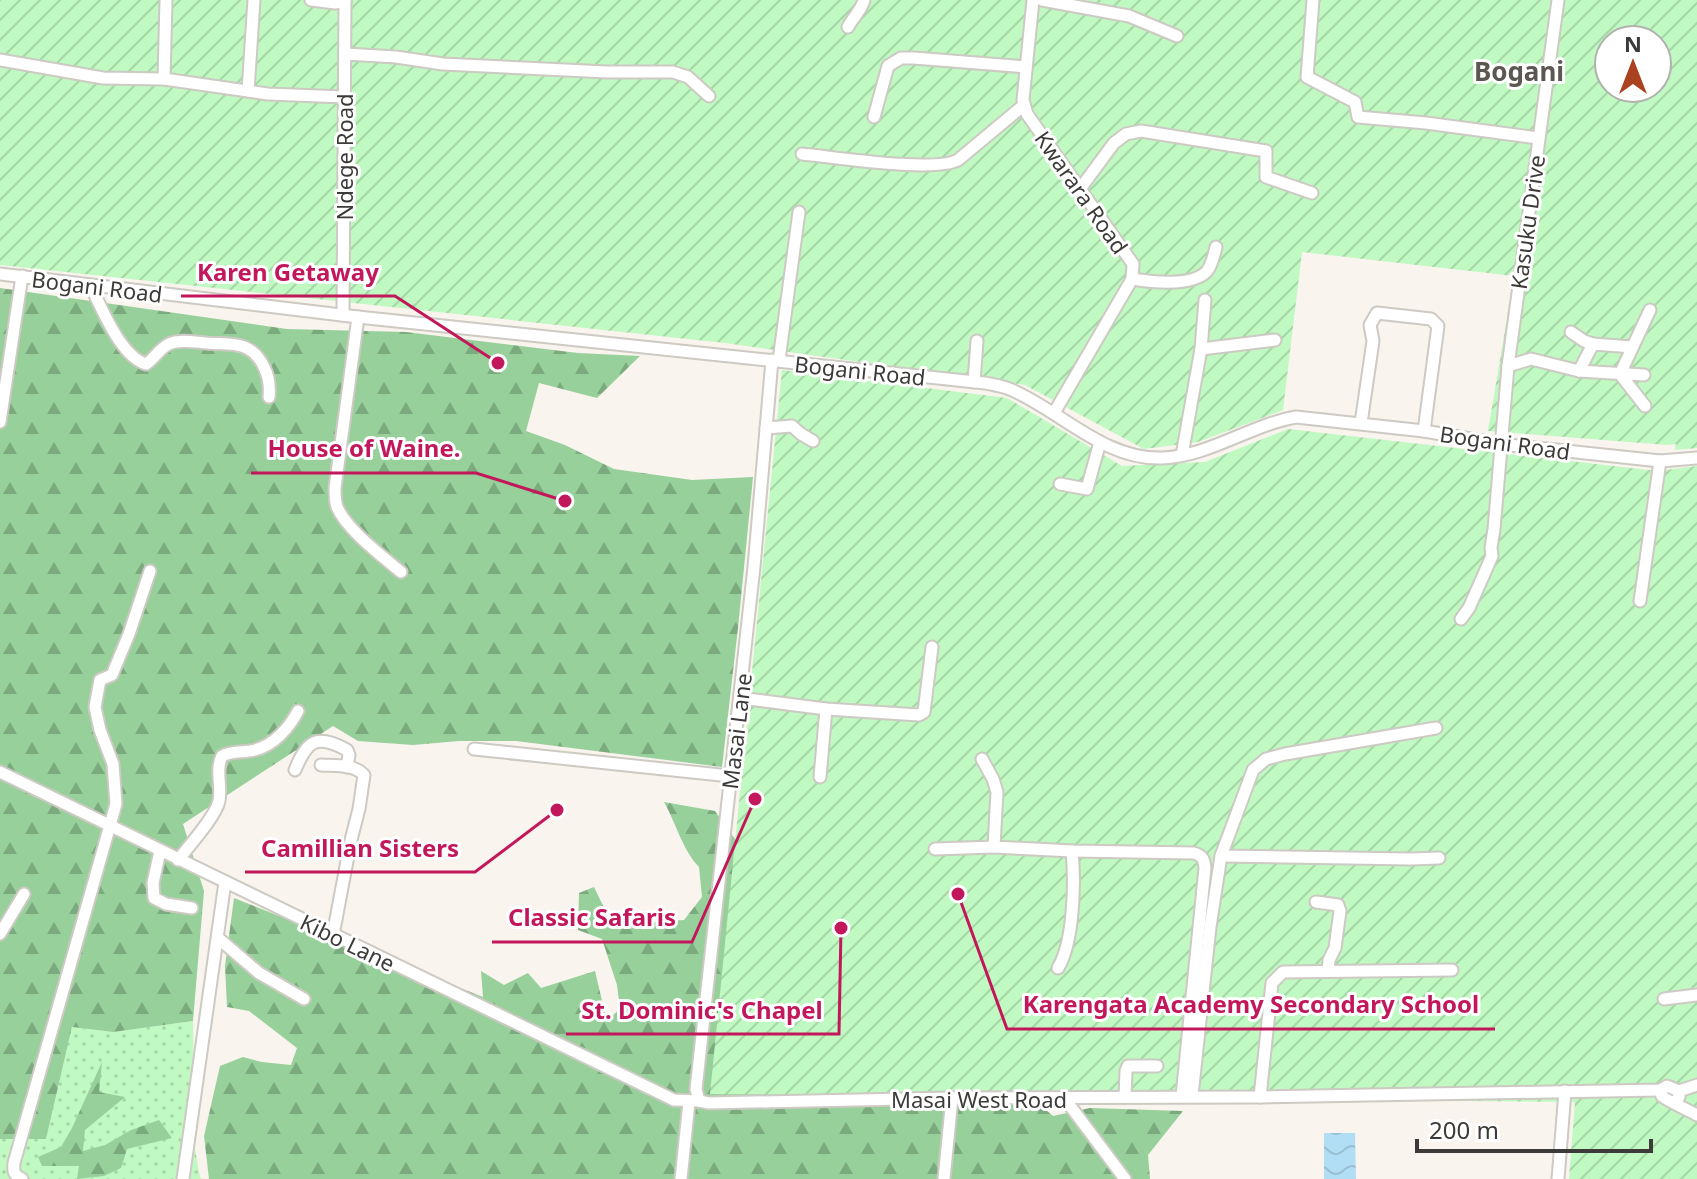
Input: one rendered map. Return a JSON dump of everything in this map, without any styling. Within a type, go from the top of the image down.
[{"type":"street","points":[[164,79],[166,0]]},
{"type":"street","points":[[248,91],[254,0]]},
{"type":"street","points":[[311,0],[345,1]]},
{"type":"street","points":[[848,27],[864,0]]},
{"type":"street","name":"Kwarara Road","points":[[1033,0],[1026,67],[1024,105],[1027,114],[1133,264],[1132,279],[1054,413]]},
{"type":"street","points":[[1042,0],[1129,16],[1177,36]]},
{"type":"street","points":[[1313,0],[1307,77],[1355,102],[1358,117],[1538,138]]},
{"type":"street","name":"Kasuku Drive","points":[[1461,619],[1492,556],[1508,366],[1558,0]]},
{"type":"street","name":"Ndege Road","points":[[343,315],[345,1]]},
{"type":"street","points":[[345,54],[443,64],[673,72],[688,77],[709,96]]},
{"type":"street","points":[[874,117],[888,66],[901,58],[1026,67]]},
{"type":"street","points":[[0,60],[103,78],[164,79],[248,91],[344,97]]},
{"type":"street","points":[[802,154],[898,164],[946,165],[958,160],[1024,105]]},
{"type":"street","points":[[1080,189],[1114,143],[1126,134],[1141,131],[1266,151],[1266,177],[1312,193]]},
{"type":"street","name":"Masai Lane","points":[[681,1179],[696,1089],[754,567],[766,428],[799,212]]},
{"type":"street","points":[[1132,279],[1164,283],[1203,275],[1208,270],[1216,247]]},
{"type":"street","name":"Bogani Road","points":[[0,274],[358,317],[974,382],[1012,389],[1100,442],[1135,455],[1165,458],[1182,455],[1296,417],[1660,461],[1697,458]]},
{"type":"street","points":[[0,422],[22,276]]},
{"type":"street","points":[[90,285],[118,338],[138,362],[148,363],[163,348],[175,342],[245,346],[254,351],[266,370],[269,397]]},
{"type":"street","points":[[1182,455],[1201,349],[1205,300]]},
{"type":"street","points":[[1620,374],[1650,310]]},
{"type":"street","points":[[1361,423],[1373,341],[1370,325],[1377,313],[1431,319],[1438,326],[1424,431]]},
{"type":"street","points":[[358,317],[335,488],[336,503],[347,522],[401,572]]},
{"type":"street","points":[[1571,332],[1593,344],[1632,347]]},
{"type":"street","points":[[1201,349],[1275,340]]},
{"type":"street","points":[[974,382],[977,341]]},
{"type":"street","points":[[1579,371],[1593,344]]},
{"type":"street","points":[[1508,366],[1531,359],[1579,371],[1644,375]]},
{"type":"street","points":[[1620,374],[1645,406]]},
{"type":"street","points":[[766,428],[792,426],[813,441]]},
{"type":"street","points":[[1060,484],[1087,489],[1100,442]]},
{"type":"street","points":[[1640,601],[1660,461]]},
{"type":"street","points":[[22,1179],[15,1176],[14,1163],[116,804],[113,764],[95,707],[100,680],[112,675],[150,571]]},
{"type":"street","points":[[740,698],[826,709],[922,714],[932,647]]},
{"type":"street","points":[[820,777],[826,709]]},
{"type":"street","points":[[178,860],[219,805],[218,769],[222,756],[262,748],[290,726],[298,711]]},
{"type":"street","points":[[1187,1096],[1221,856],[1253,770],[1266,759],[1285,754],[1436,728]]},
{"type":"street","points":[[295,770],[303,750],[315,742],[328,742],[347,750],[347,767]]},
{"type":"street","points":[[474,749],[730,776]]},
{"type":"street","points":[[982,759],[997,792],[994,847]]},
{"type":"street","points":[[321,765],[360,770],[364,775],[333,935]]},
{"type":"street","name":"Kibo Lane","points":[[0,772],[637,1083],[674,1100],[694,1101]]},
{"type":"street","points":[[935,849],[994,847],[1200,855],[1205,868],[1187,1096]]},
{"type":"street","points":[[160,851],[153,883],[154,898],[166,904],[192,908]]},
{"type":"street","points":[[1058,968],[1066,949],[1074,886],[1072,851]]},
{"type":"street","points":[[1221,856],[1439,858]]},
{"type":"street","points":[[183,1179],[225,882]]},
{"type":"street","points":[[0,934],[24,894]]},
{"type":"street","points":[[1316,902],[1338,905],[1340,911],[1328,971]]},
{"type":"street","points":[[218,938],[259,973],[304,999]]},
{"type":"street","points":[[1260,1097],[1272,983],[1283,972],[1452,970]]},
{"type":"street","points":[[1664,999],[1697,995]]},
{"type":"street","points":[[1125,1097],[1128,1066],[1157,1066]]},
{"type":"street","points":[[1697,1085],[1677,1097],[1697,1115]]},
{"type":"street","name":"Masai West Road","points":[[694,1101],[1260,1097],[1660,1090],[1667,1086],[1677,1097]]},
{"type":"street","points":[[1558,1179],[1565,1091]]},
{"type":"street","points":[[944,1179],[952,1098]]},
{"type":"street","points":[[1065,1099],[1125,1179]]},
{"type":"green space","points":[[0,0],[1697,0],[1697,448],[1675,450],[1676,444],[1488,431],[1514,276],[1302,252],[1283,410],[1198,442],[1144,449],[1025,385],[725,343],[0,265]]},
{"type":"green space","points":[[0,288],[287,329],[406,332],[578,353],[640,356],[597,398],[539,383],[526,431],[565,445],[614,469],[692,480],[753,477],[722,767],[516,741],[413,745],[358,741],[333,726],[183,824],[204,891],[193,1021],[113,1032],[72,1027],[46,1139],[0,1139]]},
{"type":"green space","points":[[782,370],[1007,398],[1122,466],[1205,462],[1288,429],[1657,471],[1697,466],[1697,1179],[1569,1179],[1575,1102],[710,1094]]},
{"type":"green space","points":[[664,802],[715,811],[750,860],[1053,1116],[1090,1108],[1183,1111],[1148,1155],[1150,1179],[209,1179],[204,1136],[220,1066],[243,1057],[291,1065],[297,1048],[249,1011],[227,1007],[225,966],[234,898],[483,997],[481,971],[504,985],[528,973],[541,988],[595,971],[607,1022],[620,1008],[617,985],[602,939],[578,930],[579,893],[594,887],[609,918],[640,923],[684,920],[702,897],[699,867]]},
{"type":"green space","points":[[193,1021],[195,1149],[202,1179],[0,1179],[0,1139],[46,1139],[72,1027],[113,1032]]},
{"type":"green space","points":[[102,1062],[99,1092],[125,1097],[85,1130],[83,1151],[105,1145],[131,1130],[159,1120],[172,1138],[127,1149],[121,1168],[104,1176],[77,1179],[79,1166],[42,1166],[38,1157],[61,1147]]},
{"type":"water","points":[[1324,1133],[1355,1133],[1356,1179],[1324,1179]]},
{"type":"place","name":"Karen Getaway","points":[[498,363]]},
{"type":"place","name":"House of Waine.","points":[[565,501]]},
{"type":"place","name":"Classic Safaris","points":[[755,799]]},
{"type":"place","name":"Camillian Sisters","points":[[557,810]]},
{"type":"place","name":"Karengata Academy Secondary School","points":[[958,894]]},
{"type":"place","name":"St. Dominic's Chapel","points":[[841,928]]},
{"type":"district","name":"Bogani","points":[[1519,71]]}]
